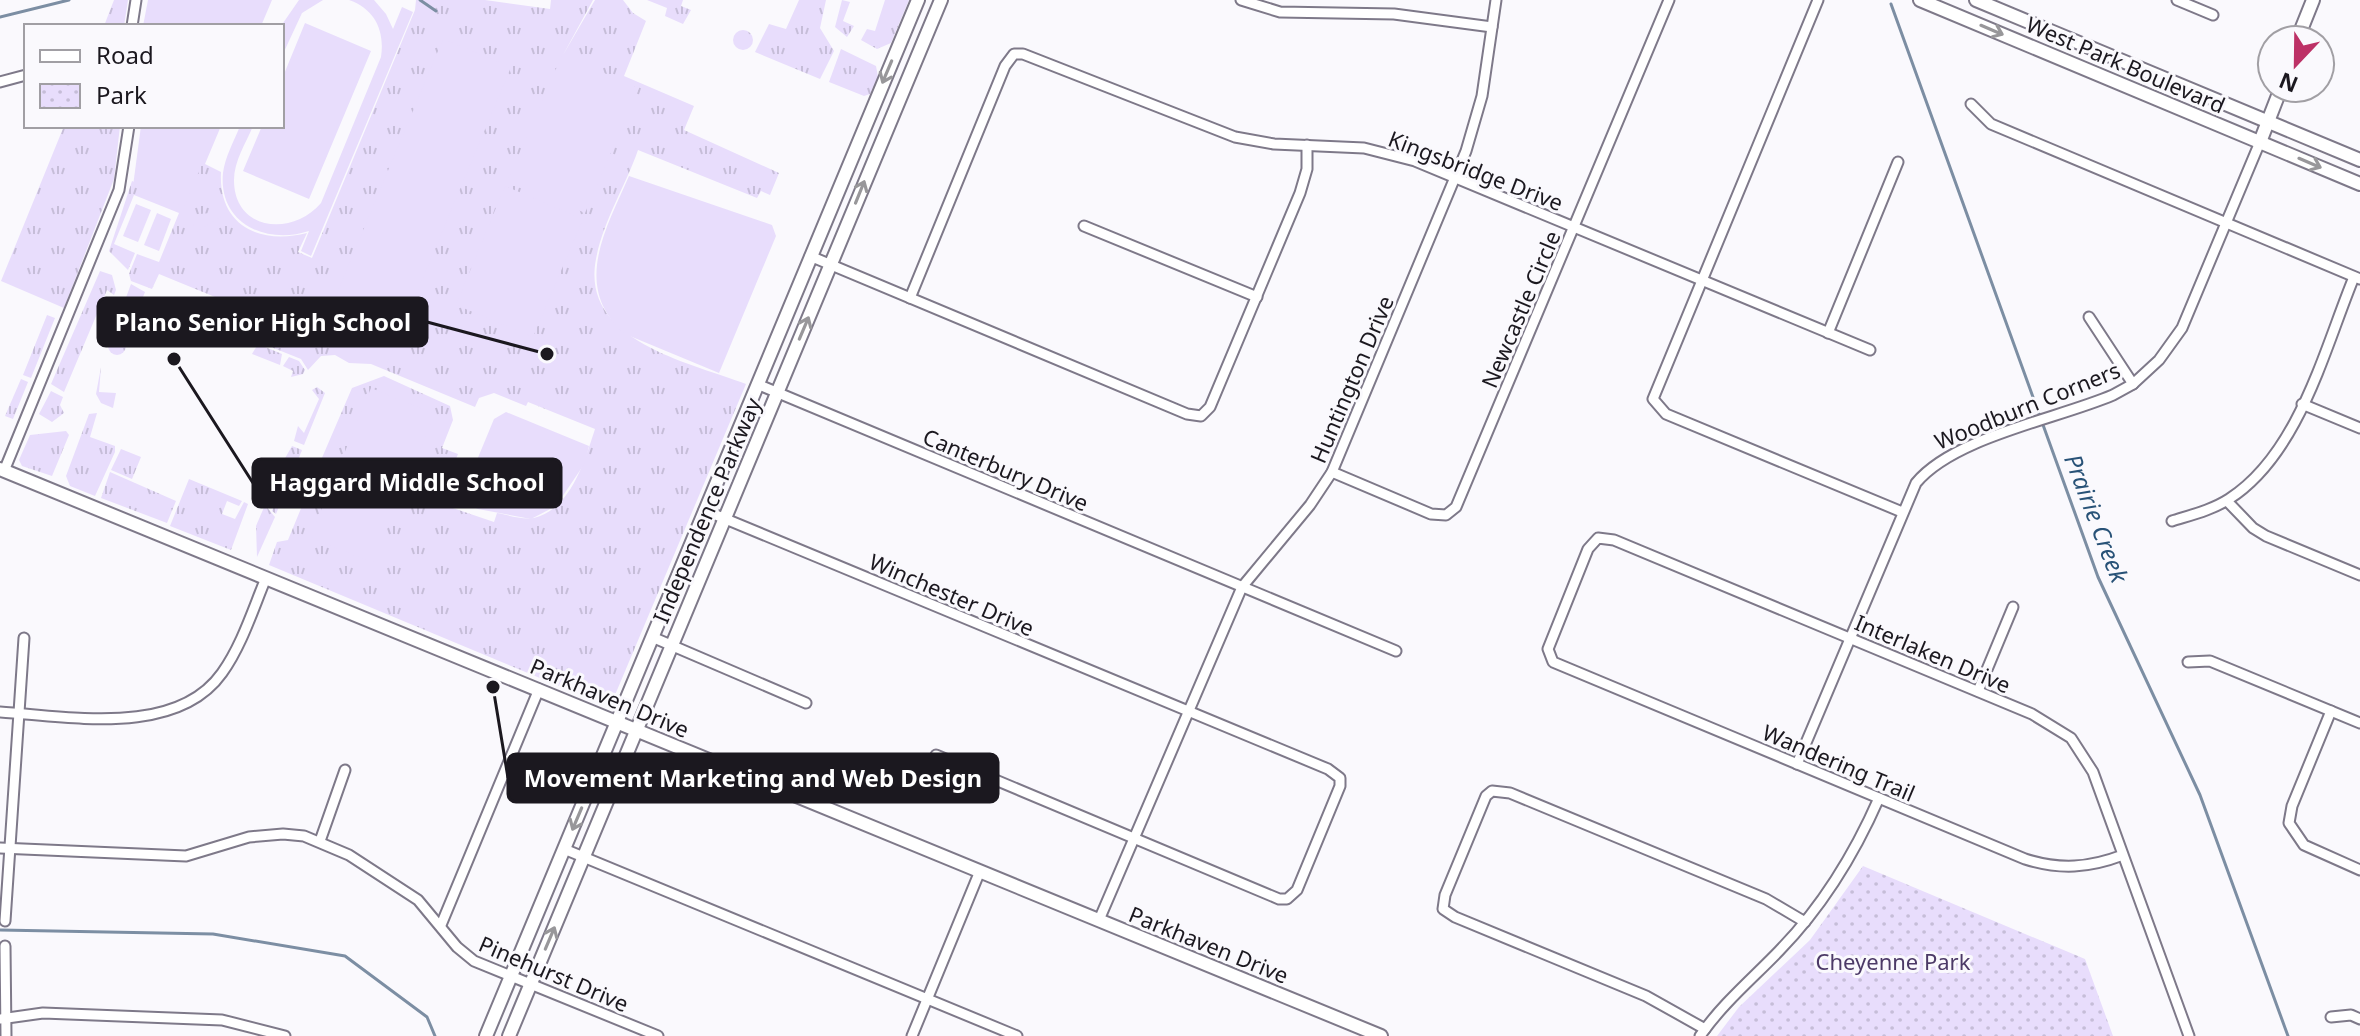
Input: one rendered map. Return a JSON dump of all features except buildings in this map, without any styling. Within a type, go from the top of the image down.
[{"type":"main road","name":"Independence Parkway","points":[[486,1036],[918,0]]},
{"type":"main road","name":"Independence Parkway","points":[[509,1036],[941,0]]},
{"type":"main road","name":"West Park Boulevard","points":[[1920,0],[1943,4],[2360,184]]},
{"type":"main road","name":"West Park Boulevard","points":[[1976,0],[2360,160]]},
{"type":"main road","points":[[2303,24],[2313,0]]},
{"type":"main road","name":"Woodburn Corners","points":[[2260,142],[2276,104]]},
{"type":"main road","name":"Parkhaven Drive","points":[[2,470],[1099,920],[1355,1031],[1381,1036]]},
{"type":"street","points":[[132,24],[136,0]]},
{"type":"street","points":[[1241,0],[1280,12],[1394,14],[1492,27]]},
{"type":"street","name":"Huntington Drive","points":[[1099,920],[1186,711],[1242,587],[1310,505],[1332,472],[1455,177],[1479,111],[1496,0]]},
{"type":"street","name":"Newcastle Circle","points":[[1332,472],[1431,514],[1452,513],[1669,0]]},
{"type":"street","points":[[1818,0],[1654,392],[1655,405],[1666,414],[1902,512]]},
{"type":"street","points":[[2177,0],[2213,15]]},
{"type":"street","name":"Kingsbridge Drive","points":[[910,298],[1005,66],[1014,54],[1034,56],[1235,137],[1390,153],[1455,177],[1870,350]]},
{"type":"street","points":[[0,82],[24,76]]},
{"type":"street","points":[[1971,104],[1991,124],[2357,278],[2302,404],[2272,460],[2227,501],[2172,521]]},
{"type":"street","points":[[2,470],[115,203],[126,165],[129,128]]},
{"type":"street","name":"Woodburn Corners","points":[[1797,764],[1916,483],[1934,465],[1960,451],[2133,384],[2159,360],[2182,328],[2260,142]]},
{"type":"street","points":[[810,256],[1187,414],[1201,416],[1210,407],[1304,181],[1307,145]]},
{"type":"street","points":[[1828,333],[1898,162]]},
{"type":"street","points":[[1084,226],[1257,297]]},
{"type":"street","points":[[2089,317],[2133,384]]},
{"type":"street","name":"Canterbury Drive","points":[[757,384],[1396,651]]},
{"type":"street","points":[[2302,404],[2360,428]]},
{"type":"street","points":[[2227,501],[2266,536],[2360,575]]},
{"type":"street","name":"Winchester Drive","points":[[704,510],[1335,773],[1340,786],[1297,890],[1287,899],[1272,897],[1133,838]]},
{"type":"street","name":"Interlaken Drive","points":[[1549,655],[1550,642],[1588,549],[1598,538],[1614,540],[2032,714],[2071,738],[2093,772],[2189,1036]]},
{"type":"street","points":[[0,712],[105,721],[160,713],[191,699],[221,676],[266,578]]},
{"type":"street","points":[[1978,691],[2013,607]]},
{"type":"street","points":[[652,637],[806,703]]},
{"type":"street","points":[[5,921],[5,849],[20,713],[24,638]]},
{"type":"street","name":"Wandering Trail","points":[[1549,655],[1562,666],[2043,865],[2080,867],[2123,855]]},
{"type":"street","points":[[2188,662],[2210,661],[2360,723]]},
{"type":"street","points":[[441,925],[539,689]]},
{"type":"street","points":[[2331,711],[2292,806],[2289,823],[2304,845],[2360,870]]},
{"type":"street","points":[[936,755],[1133,838]]},
{"type":"street","points":[[320,841],[345,770]]},
{"type":"street","points":[[1805,922],[1766,899],[1500,790],[1492,791],[1482,803],[1443,909],[1455,917],[1646,996],[1702,1032],[1728,999],[1805,922],[1846,865],[1879,798]]},
{"type":"street","name":"Pinehurst Drive","points":[[5,849],[186,856],[266,834],[294,835],[320,841],[406,891],[441,925],[465,956],[658,1036]]},
{"type":"street","points":[[564,849],[1017,1036]]},
{"type":"street","points":[[912,1036],[980,871]]},
{"type":"street","points":[[5,946],[2,1018],[6,1036]]},
{"type":"street","points":[[2,1018],[43,1013],[222,1020],[285,1036]]},
{"type":"street","points":[[2331,1017],[2351,1015],[2360,1019]]},
{"type":"green space","points":[[114,0],[128,0],[124,24],[105,24]]},
{"type":"green space","points":[[148,0],[272,0],[262,24],[143,24]]},
{"type":"green space","points":[[299,0],[323,0],[302,13],[284,52],[282,24]]},
{"type":"green space","points":[[349,0],[374,0],[393,29],[402,7],[413,12],[311,256],[301,251],[309,231],[277,235],[248,226],[237,217],[228,206],[223,173],[239,128],[252,128],[238,159],[234,180],[237,197],[244,210],[254,219],[281,224],[309,214],[321,203],[381,57],[381,38],[376,22],[358,4]]},
{"type":"green space","points":[[416,0],[485,0],[550,9],[551,0],[593,0],[563,55],[595,0],[623,0],[633,13],[646,21],[624,76],[694,106],[684,130],[779,173],[770,195],[761,191],[757,198],[638,150],[599,245],[596,287],[605,310],[621,329],[669,356],[746,384],[615,695],[606,697],[576,693],[269,565],[277,542],[288,540],[316,472],[306,471],[318,467],[352,388],[384,376],[450,406],[453,420],[442,448],[458,454],[438,503],[494,522],[497,513],[534,518],[558,505],[575,482],[595,429],[528,402],[526,406],[494,393],[479,398],[475,407],[371,364],[349,363],[335,355],[321,356],[308,370],[301,359],[238,334],[246,314],[214,301],[215,297],[159,274],[152,289],[131,281],[129,274],[137,254],[159,262],[179,213],[134,195],[114,244],[135,253],[128,270],[109,251],[132,181],[181,202],[210,128],[220,128],[205,164],[221,172],[222,191],[234,218],[258,233],[290,236],[307,233],[298,252],[312,258],[415,10]]},
{"type":"green space","points":[[647,0],[683,0],[681,6],[691,10],[683,24],[665,16],[667,8]]},
{"type":"green space","points":[[799,0],[826,0],[820,28],[834,51],[820,79],[755,52],[769,24],[786,29]]},
{"type":"green space","points":[[842,0],[850,2],[843,21],[854,26],[847,37],[835,27]]},
{"type":"green space","points":[[885,0],[909,0],[891,43],[877,49],[861,40],[867,29],[875,31]]},
{"type":"green space","points":[[305,23],[371,51],[309,199],[243,171],[261,128],[284,128],[284,74]]},
{"type":"green space","points":[[743,30],[750,33],[753,40],[750,47],[743,50],[736,47],[733,40],[736,33]]},
{"type":"green space","points":[[443,39],[511,67],[387,364],[319,336]]},
{"type":"green space","points":[[841,49],[876,66],[878,77],[870,94],[864,96],[829,82]]},
{"type":"green space","points":[[562,55],[639,88],[585,213],[508,180]]},
{"type":"green space","points":[[63,128],[120,128],[114,179],[64,308],[1,281]]},
{"type":"green space","points":[[141,128],[217,128],[184,207],[133,186]]},
{"type":"green space","points":[[629,176],[772,225],[776,236],[719,373],[625,334],[609,316],[600,297],[596,277],[598,257],[611,216]]},
{"type":"green space","points":[[505,186],[583,219],[533,337],[456,305]]},
{"type":"green space","points":[[136,204],[151,210],[138,242],[123,236]]},
{"type":"green space","points":[[220,212],[222,216],[196,232],[190,215]]},
{"type":"green space","points":[[157,213],[171,219],[159,251],[144,245]]},
{"type":"green space","points":[[100,271],[112,275],[116,290],[114,295],[107,290],[64,392],[51,384]]},
{"type":"green space","points":[[131,284],[145,292],[127,337],[114,330]]},
{"type":"green space","points":[[47,315],[55,318],[31,378],[23,375]]},
{"type":"green space","points":[[117,337],[126,346],[117,355],[108,346]]},
{"type":"green space","points":[[258,344],[282,354],[280,365],[252,354]]},
{"type":"green space","points":[[289,357],[299,361],[305,370],[303,374],[291,377],[293,371],[283,366]]},
{"type":"green space","points":[[101,367],[99,392],[116,393],[113,408],[101,403],[96,394]]},
{"type":"green space","points":[[21,379],[28,382],[13,419],[5,416]]},
{"type":"green space","points":[[317,387],[325,393],[304,445],[294,441],[298,426],[304,433],[319,399],[312,390]]},
{"type":"green space","points":[[371,388],[435,414],[373,563],[310,537]]},
{"type":"green space","points":[[51,391],[63,397],[60,405],[64,413],[52,422],[39,414]]},
{"type":"green space","points":[[506,412],[589,446],[585,463],[556,506],[531,519],[478,509],[460,501],[494,419]]},
{"type":"green space","points":[[97,413],[90,437],[115,446],[115,452],[95,496],[70,486],[66,476],[89,414]]},
{"type":"green space","points":[[66,431],[69,435],[52,476],[22,466],[19,460],[30,435]]},
{"type":"green space","points":[[292,446],[302,450],[276,514],[272,511],[290,469],[284,460]]},
{"type":"green space","points":[[121,449],[141,457],[132,479],[111,470]]},
{"type":"green space","points":[[110,472],[176,501],[167,523],[101,498]]},
{"type":"green space","points":[[189,479],[242,501],[239,506],[227,501],[222,514],[235,519],[244,502],[248,504],[231,550],[170,526]]},
{"type":"green space","points":[[265,505],[275,517],[257,557],[256,526]]},
{"type":"green space","name":"Cheyenne Park","points":[[1863,866],[2085,959],[2113,1036],[1717,1036],[1739,1007],[1810,940]]},
{"type":"waterway","points":[[0,17],[69,0]]},
{"type":"waterway","points":[[420,0],[436,11]]},
{"type":"waterway","name":"Prairie Creek","points":[[1891,4],[2098,577],[2200,795],[2288,1036]]},
{"type":"waterway","points":[[0,930],[213,934],[345,956],[427,1017],[435,1036]]},
{"type":"place","name":"Plano Senior High School","points":[[547,354]]},
{"type":"place","name":"Haggard Middle School","points":[[174,359]]},
{"type":"place","name":"Movement Marketing and Web Design","points":[[493,687]]}]
